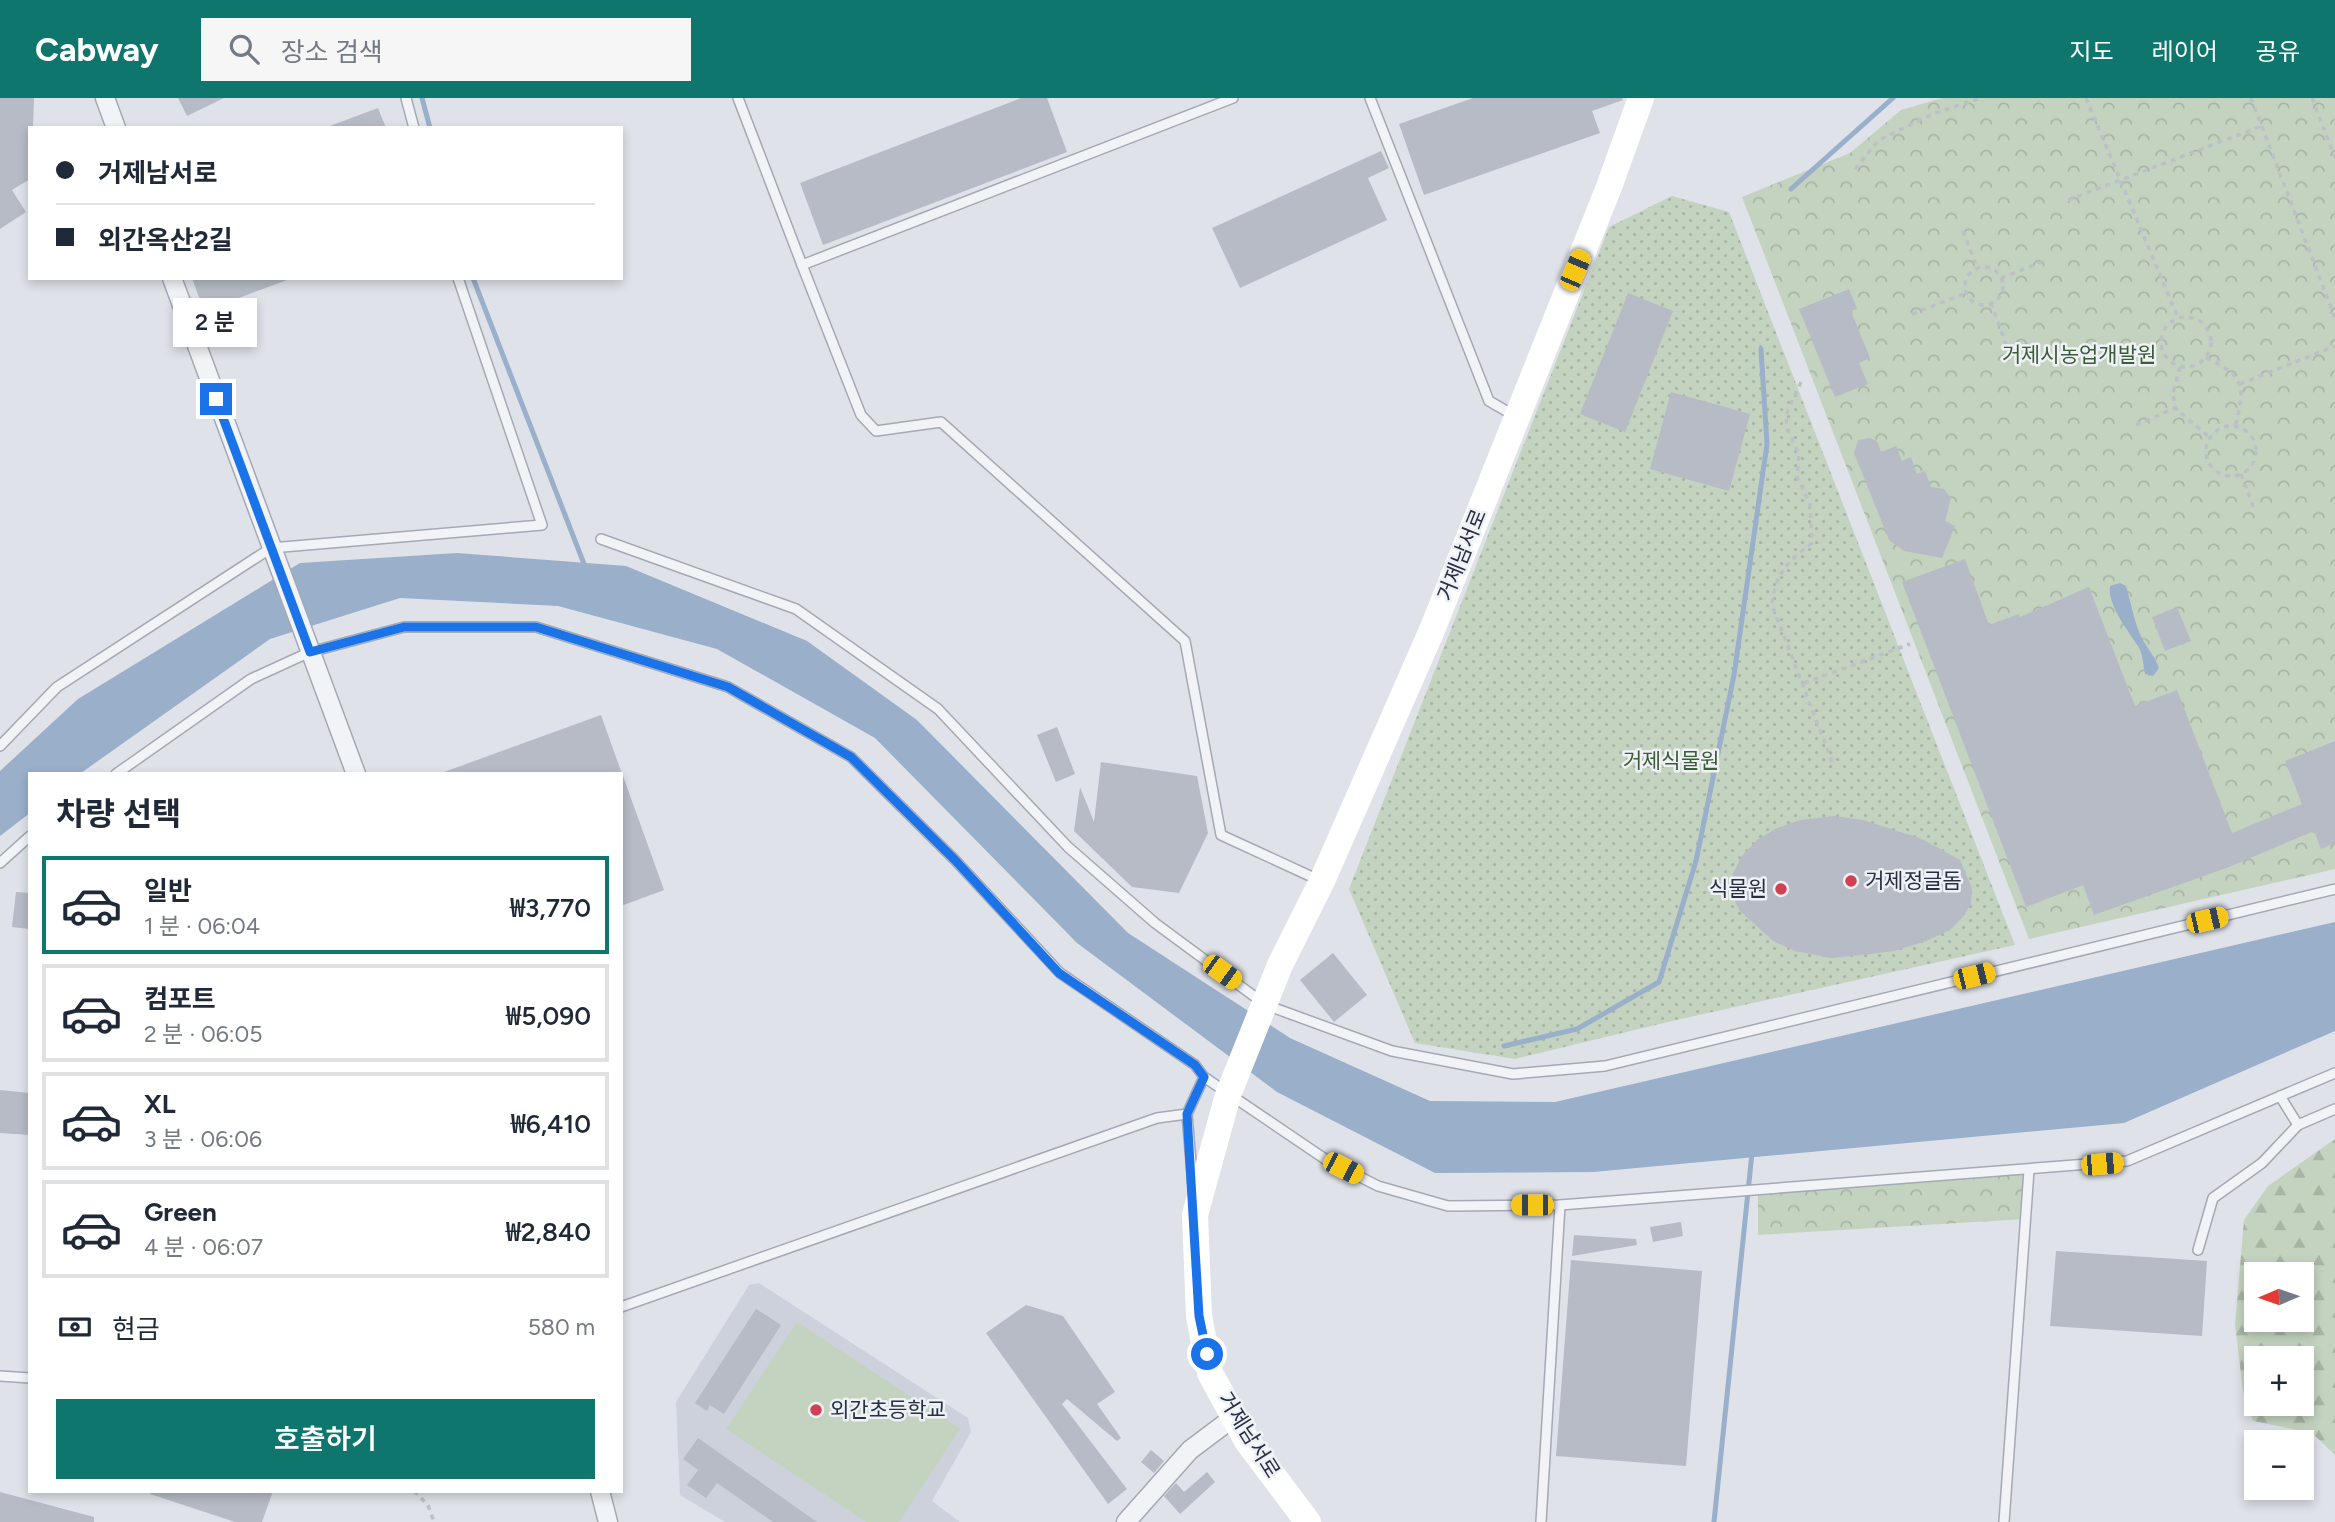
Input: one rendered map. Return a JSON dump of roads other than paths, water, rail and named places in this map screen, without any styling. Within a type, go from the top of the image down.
[{"type":"main road","name":"거제남서로","points":[[1308,1522],[1247,1441],[1210,1373],[1199,1316],[1195,1215],[1228,1095],[1280,965],[1322,881],[1432,630],[1642,98]]},
{"type":"street","points":[[105,98],[115,126]]},
{"type":"street","points":[[173,280],[355,772]]},
{"type":"street","points":[[1126,1522],[1190,1450],[1234,1417]]},
{"type":"street","points":[[601,1493],[608,1522]]},
{"type":"lane","points":[[406,98],[413,126]]},
{"type":"lane","points":[[738,98],[861,415],[876,431],[941,422],[1185,641],[1221,835],[1322,881]]},
{"type":"lane","points":[[802,265],[1233,98]]},
{"type":"lane","points":[[1370,98],[1489,401],[1517,416]]},
{"type":"lane","points":[[0,746],[57,687],[271,548],[542,524],[459,280]]},
{"type":"lane","points":[[601,539],[796,609],[938,709],[1068,847],[1155,923],[1266,1005],[1392,1051],[1513,1074],[1605,1066],[2335,889]]},
{"type":"lane","points":[[119,772],[251,679],[310,652],[404,627],[536,627],[728,687],[851,757],[955,860],[1059,973],[1195,1065],[1204,1077],[1228,1095],[1325,1159],[1378,1186],[1448,1206],[1560,1205],[2127,1161],[2335,1073]]},
{"type":"lane","points":[[0,863],[28,838]]},
{"type":"lane","points":[[1195,1215],[1187,1114],[1204,1077]]},
{"type":"lane","points":[[2280,1096],[2298,1125]]},
{"type":"lane","points":[[2198,1250],[2213,1198],[2262,1163],[2298,1125],[2335,1109]]},
{"type":"lane","points":[[623,1306],[1157,1118],[1187,1114]]},
{"type":"lane","points":[[2004,1522],[2029,1170]]},
{"type":"lane","points":[[1541,1522],[1560,1205]]},
{"type":"lane","points":[[0,1376],[28,1378]]},
{"type":"water","points":[[457,553],[626,566],[807,641],[917,720],[1128,933],[1290,1038],[1430,1101],[1555,1102],[2335,922],[2335,1031],[2124,1123],[1593,1172],[1435,1173],[1277,1092],[1077,943],[875,738],[717,649],[558,606],[400,598],[270,639],[82,772],[28,772],[28,815],[0,836],[0,771],[78,699],[300,563]]},
{"type":"water","points":[[2120,583],[2126,586],[2138,629],[2159,668],[2153,676],[2145,674],[2140,649],[2112,601],[2110,586]]},
{"type":"waterway","points":[[422,98],[429,126]]},
{"type":"waterway","points":[[1791,189],[1893,98]]},
{"type":"waterway","points":[[474,280],[586,569]]},
{"type":"waterway","points":[[1504,1046],[1577,1029],[1659,982],[1696,861],[1734,675],[1767,444],[1761,349]]},
{"type":"waterway","points":[[1714,1522],[1752,1153]]},
{"type":"place","name":"거제정글돔","points":[[1851,881]]},
{"type":"place","name":"식물원","points":[[1781,889]]},
{"type":"place","name":"외간초등학교","points":[[816,1410]]},
{"type":"park label","name":"거제시농업개발원","points":[[2079,355]]},
{"type":"park label","name":"거제식물원","points":[[1671,761]]}]
